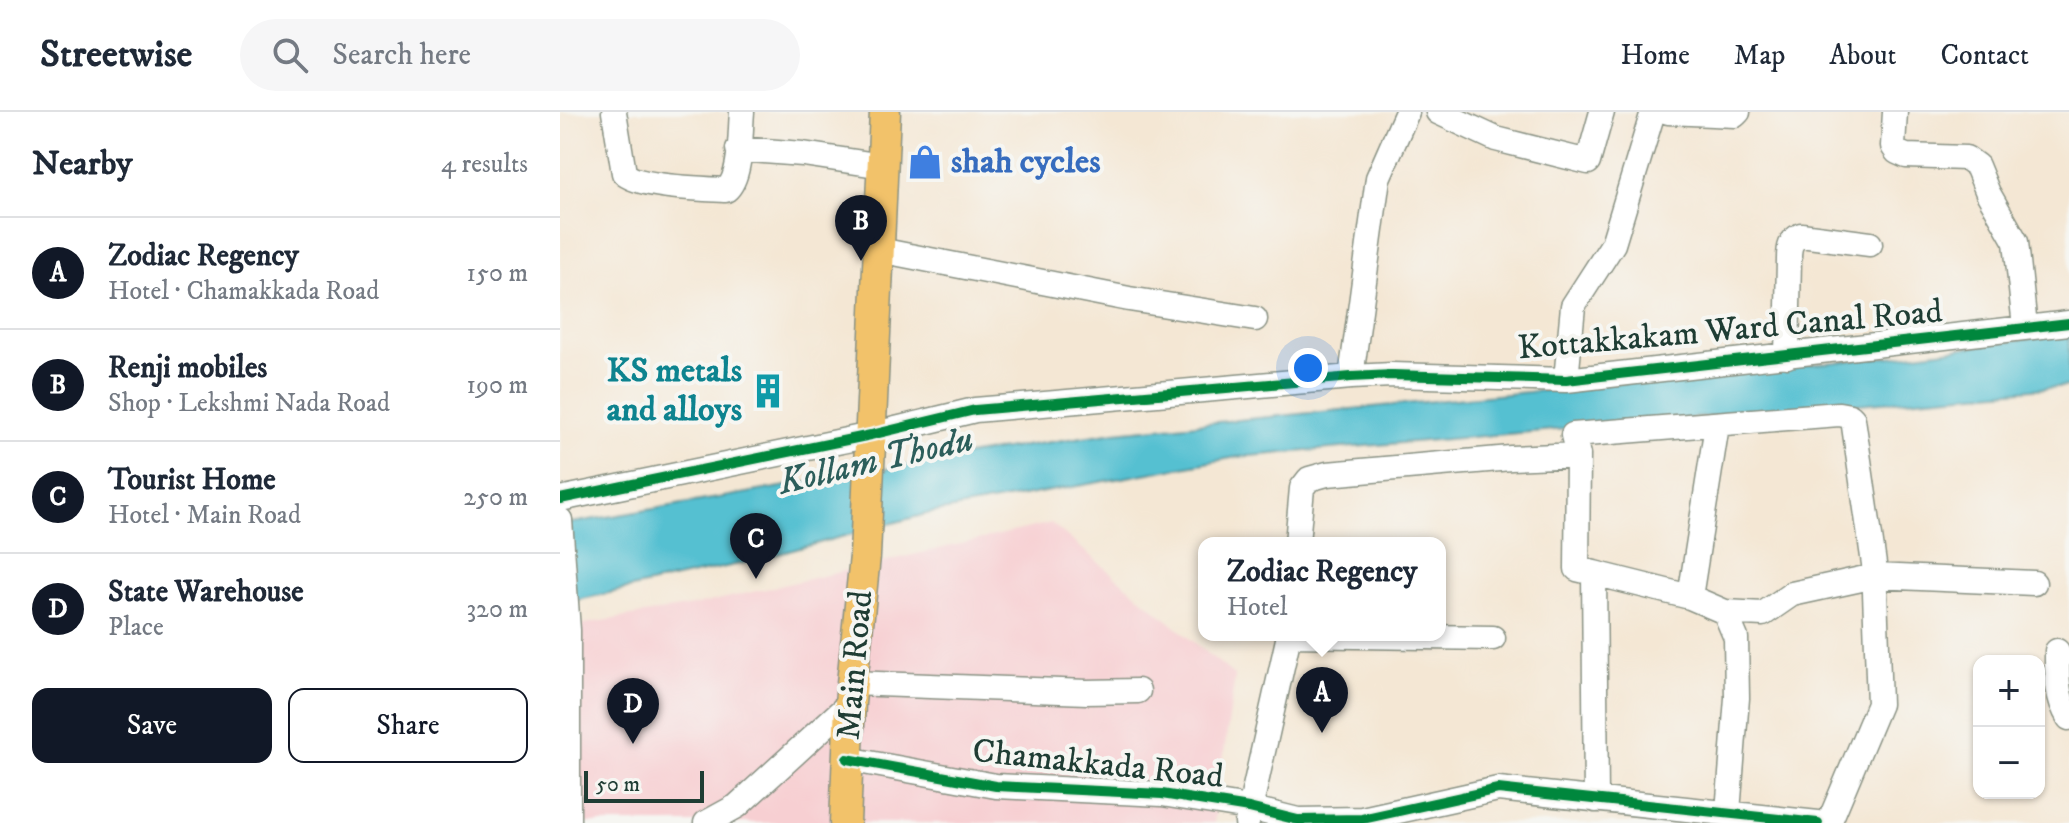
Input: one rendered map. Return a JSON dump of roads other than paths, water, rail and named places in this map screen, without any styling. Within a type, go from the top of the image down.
[{"type":"main road","name":"Main Road","points":[[845,823],[851,693],[865,556],[885,112]]},
{"type":"street","points":[[614,112],[624,173],[634,181],[726,190],[733,185],[736,175],[742,112]]},
{"type":"street","points":[[1351,377],[1378,178],[1407,112]]},
{"type":"street","points":[[1438,112],[1496,139],[1588,162],[1602,112]]},
{"type":"street","points":[[1566,380],[1573,306],[1613,244],[1653,112]]},
{"type":"street","points":[[1668,112],[1735,115],[1738,112]]},
{"type":"street","points":[[1895,112],[1893,146],[1897,152],[1906,156],[1966,158],[1977,166],[1988,193],[2016,242],[2025,327]]},
{"type":"street","points":[[738,149],[803,154],[883,166]]},
{"type":"street","points":[[1792,358],[1789,259],[1795,238],[1801,235],[1870,244]]},
{"type":"street","points":[[879,250],[1129,299],[1255,319]]},
{"type":"street","name":"Kottakkakam Ward Canal Road","points":[[560,499],[870,445],[975,410],[1351,377],[1392,375],[1566,380],[1792,358],[2069,323]]},
{"type":"street","points":[[1829,823],[1879,704],[1875,576],[1853,419],[1839,412],[1717,425],[1573,435],[1578,455],[1577,569],[1690,597],[1725,612],[1763,614],[1792,594],[1875,576],[2034,583]]},
{"type":"street","points":[[1690,597],[1717,425]]},
{"type":"street","points":[[1298,537],[1302,488],[1309,479],[1327,474],[1578,455]]},
{"type":"street","points":[[560,520],[568,630],[564,747],[568,823]]},
{"type":"street","points":[[1594,573],[1596,800]]},
{"type":"street","points":[[1725,612],[1736,638],[1737,653],[1737,698],[1728,812]]},
{"type":"street","points":[[1446,637],[1493,638]]},
{"type":"street","points":[[1248,816],[1288,641]]},
{"type":"street","points":[[2057,651],[2058,691],[2069,718]]},
{"type":"street","points":[[706,823],[737,806],[851,693],[1138,691]]},
{"type":"street","name":"Chamakkada Road","points":[[847,759],[996,786],[1162,794],[1248,816],[1298,820],[1362,819],[1498,789],[1818,823]]},
{"type":"water","points":[[2069,334],[2069,386],[1237,457],[930,513],[748,562],[560,604],[560,525],[1115,432],[1908,355]]},
{"type":"place","name":"shah cycles","points":[[925,162]]},
{"type":"place","name":"Renji mobiles","points":[[861,261]]},
{"type":"place","name":"KS metals and alloys","points":[[768,391]]},
{"type":"place","name":"Tourist Home","points":[[756,579]]},
{"type":"place","name":"Zodiac Regency","points":[[1322,733]]},
{"type":"place","name":"State Warehouse","points":[[633,744]]},
{"type":"water label","name":"Kollam Thodu","points":[[876,461]]}]
